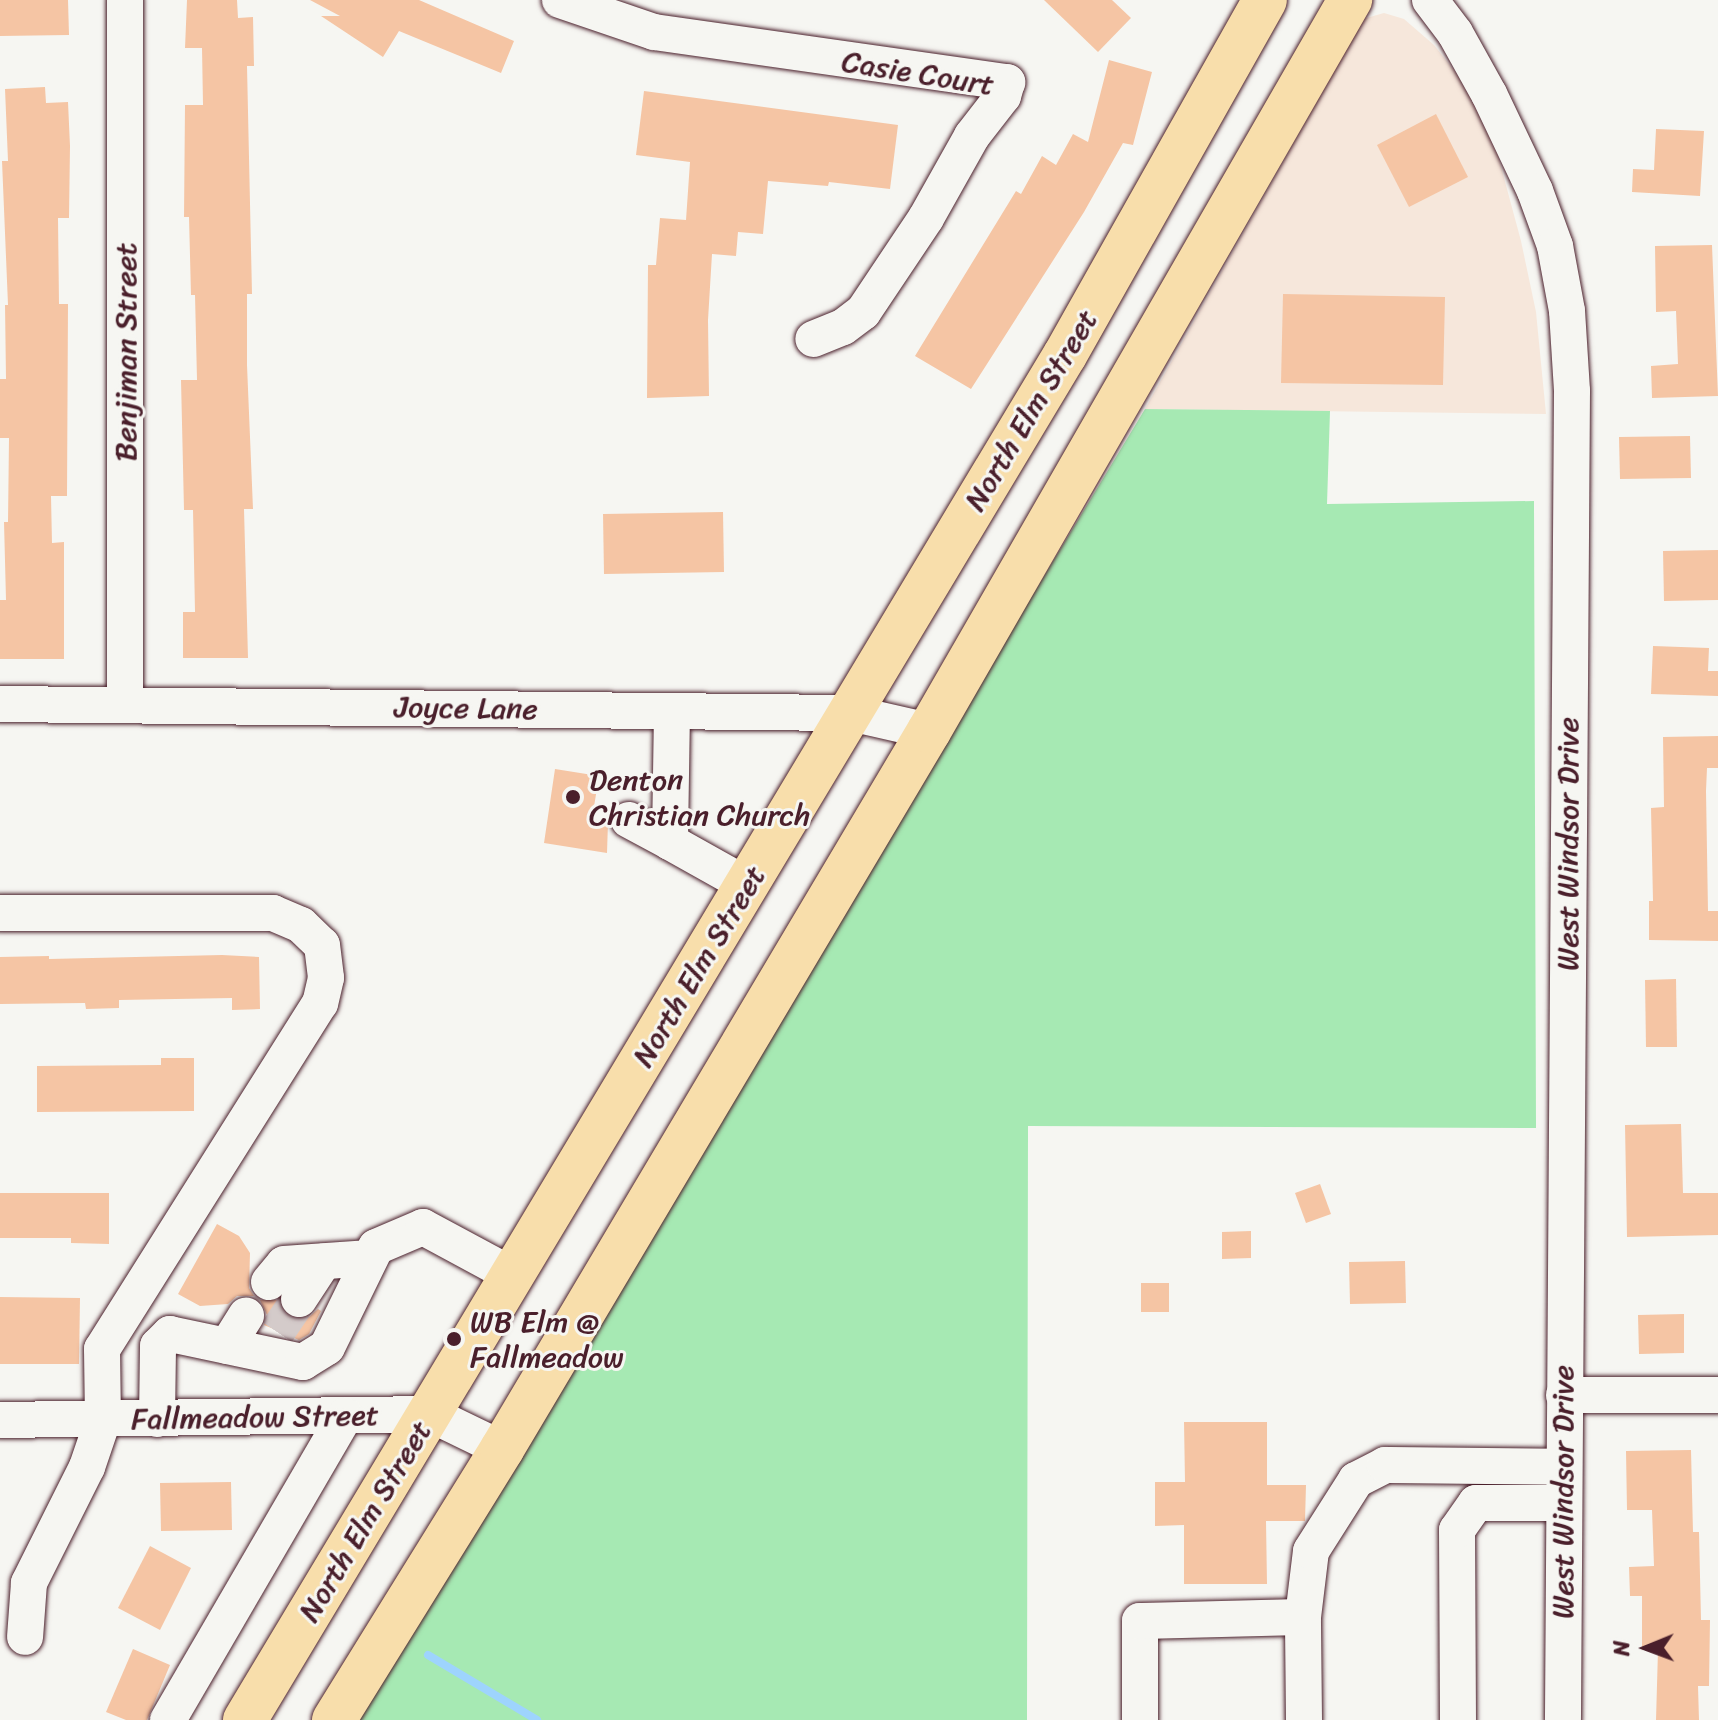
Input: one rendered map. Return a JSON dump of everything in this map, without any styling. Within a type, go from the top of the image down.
[{"type":"main road","name":"North Elm Street","points":[[245,1720],[1065,355],[1265,0]]},
{"type":"main road","points":[[334,1720],[502,1449],[929,731],[1350,0]]},
{"type":"street","name":"Benjiman Street","points":[[125,0],[125,703]]},
{"type":"street","name":"Casie Court","points":[[560,0],[624,12],[669,35],[1007,82],[1003,96],[972,136],[926,218],[863,312],[843,327],[813,339]]},
{"type":"street","name":"West Windsor Drive","points":[[1430,0],[1455,33],[1489,94],[1535,191],[1555,246],[1567,311],[1572,391],[1563,1720]]},
{"type":"street","name":"Joyce Lane","points":[[0,704],[850,713],[929,731]]},
{"type":"street","points":[[670,842],[672,711]]},
{"type":"street","points":[[629,820],[747,885]]},
{"type":"street","points":[[0,913],[273,913],[301,925],[322,945],[326,978],[320,1003],[102,1349],[103,1420],[87,1467],[29,1583],[25,1637]]},
{"type":"street","points":[[303,1362],[327,1347],[376,1247],[423,1227],[514,1276]]},
{"type":"street","points":[[284,1290],[284,1264],[370,1258]]},
{"type":"street","points":[[157,1419],[158,1346],[170,1334],[253,1337],[303,1362]]},
{"type":"street","points":[[303,1362],[306,1416]]},
{"type":"street","points":[[1564,1395],[1718,1395]]},
{"type":"street","name":"Fallmeadow Street","points":[[0,1420],[430,1414],[502,1449]]},
{"type":"street","points":[[168,1720],[345,1416]]},
{"type":"street","points":[[1304,1720],[1303,1617],[1311,1551],[1356,1480],[1385,1465],[1564,1467]]},
{"type":"street","points":[[1458,1720],[1457,1530],[1476,1503],[1563,1503]]},
{"type":"street","points":[[1140,1720],[1140,1621],[1303,1617]]},
{"type":"shaded area","points":[[1384,13],[1404,19],[1434,45],[1475,97],[1497,152],[1521,241],[1536,312],[1546,414],[1145,409],[1363,19]]},
{"type":"green space","points":[[1145,409],[1330,411],[1327,504],[1534,501],[1536,1128],[1028,1126],[1027,1720],[353,1720]]},
{"type":"building","points":[[0,0],[68,0],[69,35],[0,36]]},
{"type":"building","points":[[187,0],[237,0],[238,18],[253,17],[254,66],[247,66],[252,294],[247,294],[247,365],[253,509],[244,509],[248,658],[183,658],[183,612],[195,612],[193,510],[184,510],[181,380],[197,380],[189,217],[184,217],[185,105],[203,105],[202,48],[185,48]]},
{"type":"building","points":[[310,0],[419,0],[514,41],[501,73],[399,31],[383,57],[321,16],[340,16]]},
{"type":"building","points":[[1044,0],[1112,0],[1131,18],[1098,52]]},
{"type":"building","points":[[1109,60],[1152,72],[1133,145],[1123,143],[1084,212],[971,389],[915,356],[1016,191],[1021,194],[1042,156],[1056,165],[1073,134],[1088,142]]},
{"type":"building","points":[[45,87],[46,103],[68,102],[70,146],[69,218],[58,218],[59,304],[68,304],[67,496],[51,496],[52,543],[64,542],[64,659],[0,659],[0,600],[6,600],[4,522],[8,522],[9,438],[0,438],[0,379],[6,379],[5,305],[8,305],[2,161],[8,161],[5,89]]},
{"type":"building","points":[[644,91],[898,125],[890,189],[829,182],[828,186],[768,181],[763,234],[738,232],[736,256],[712,254],[708,320],[709,396],[647,398],[648,265],[656,265],[660,218],[686,220],[690,162],[636,155]]},
{"type":"building","points":[[1436,114],[1468,177],[1409,207],[1377,145]]},
{"type":"building","points":[[1656,129],[1704,131],[1700,196],[1632,192],[1633,169],[1654,170]]},
{"type":"building","points":[[1712,245],[1718,396],[1652,398],[1651,366],[1678,364],[1676,311],[1656,312],[1655,246]]},
{"type":"building","points":[[1283,294],[1445,297],[1443,385],[1281,383]]},
{"type":"building","points":[[1690,436],[1691,478],[1620,479],[1619,437]]},
{"type":"building","points":[[723,512],[724,572],[604,574],[603,514]]},
{"type":"building","points":[[1718,550],[1718,600],[1664,601],[1663,551]]},
{"type":"building","points":[[1653,646],[1709,648],[1708,671],[1718,671],[1718,696],[1651,694]]},
{"type":"building","points":[[1718,736],[1718,768],[1707,768],[1706,791],[1708,911],[1718,911],[1718,941],[1649,940],[1649,901],[1653,901],[1651,808],[1664,807],[1663,737]]},
{"type":"building","name":"Denton Christian Church","points":[[555,769],[599,776],[592,819],[608,822],[607,853],[544,843]]},
{"type":"building","points":[[49,956],[49,959],[259,957],[260,1009],[232,1010],[232,998],[119,1000],[119,1008],[86,1009],[85,1003],[0,1004],[0,957]]},
{"type":"building","points":[[1676,979],[1677,1047],[1646,1047],[1645,980]]},
{"type":"building","points":[[161,1058],[194,1058],[194,1111],[37,1112],[37,1066],[161,1065]]},
{"type":"building","points":[[1681,1124],[1683,1193],[1718,1193],[1718,1235],[1627,1237],[1625,1125]]},
{"type":"building","points":[[1320,1184],[1331,1214],[1306,1223],[1295,1193]]},
{"type":"building","points":[[0,1193],[109,1193],[109,1244],[71,1243],[71,1238],[0,1238]]},
{"type":"building","points":[[217,1224],[239,1236],[250,1253],[249,1288],[254,1296],[237,1296],[228,1304],[200,1306],[178,1294]]},
{"type":"building","points":[[1251,1231],[1251,1258],[1222,1259],[1222,1232]]},
{"type":"building","points":[[1405,1261],[1406,1303],[1350,1304],[1349,1262]]},
{"type":"building","points":[[1141,1283],[1169,1283],[1169,1312],[1141,1312]]},
{"type":"building","points":[[0,1297],[80,1298],[79,1364],[0,1364]]},
{"type":"building","points":[[260,1300],[278,1300],[287,1316],[297,1320],[309,1317],[318,1309],[321,1311],[309,1334],[299,1340],[264,1325],[267,1315]]},
{"type":"building","points":[[1684,1314],[1684,1353],[1639,1354],[1638,1315]]},
{"type":"building","points":[[1184,1422],[1267,1422],[1267,1485],[1306,1485],[1305,1521],[1266,1521],[1267,1584],[1184,1584],[1184,1525],[1155,1526],[1155,1482],[1185,1482]]},
{"type":"building","points":[[1691,1450],[1693,1532],[1699,1532],[1701,1620],[1710,1620],[1709,1686],[1698,1686],[1699,1720],[1656,1720],[1658,1650],[1642,1650],[1642,1596],[1630,1596],[1629,1567],[1654,1566],[1652,1510],[1627,1510],[1626,1451]]},
{"type":"building","points":[[231,1482],[232,1530],[161,1531],[160,1483]]},
{"type":"building","points":[[150,1546],[191,1568],[160,1630],[118,1608]]},
{"type":"building","points":[[133,1649],[170,1665],[147,1720],[126,1720],[106,1712]]},
{"type":"waterway","points":[[428,1655],[537,1720]]},
{"type":"tunnel","points":[[277,1332],[299,1299]]},
{"type":"place","name":"Denton Christian Church","points":[[573,797]]},
{"type":"place","name":"WB Elm @ Fallmeadow","points":[[454,1339]]}]
